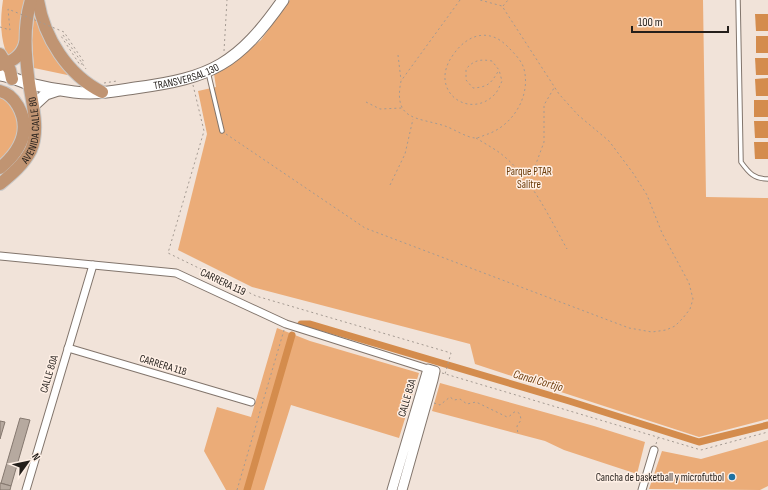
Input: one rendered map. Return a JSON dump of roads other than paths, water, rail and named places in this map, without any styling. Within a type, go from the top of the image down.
[{"type":"highway","name":"AVENIDA CALLE 80","points":[[0,184],[23,162],[31,149],[35,134],[25,42],[26,26],[31,0]]},
{"type":"highway","points":[[38,0],[46,28],[60,54],[79,77],[103,88]]},
{"type":"highway","points":[[12,79],[2,61],[19,55],[25,42]]},
{"type":"highway","name":"AVENIDA CALLE 80","points":[[0,91],[13,98],[18,105],[24,119],[24,127],[23,139],[17,151],[0,168]]},
{"type":"main road","name":"TRANSVERSAL 130","points":[[0,75],[29,83],[76,92],[191,78],[208,72],[228,60],[251,41],[283,0]]},
{"type":"main road","name":"TRANSVERSAL 130","points":[[33,106],[46,94],[61,90]]},
{"type":"street","name":"CARRERA 119","points":[[0,256],[176,273],[286,324],[428,369]]},
{"type":"street","name":"CALLE 80A","points":[[26,490],[93,265]]},
{"type":"street","name":"CARRERA 118","points":[[68,348],[251,402]]},
{"type":"street","name":"CALLE 83A","points":[[392,490],[428,369],[435,371],[428,401],[402,490]]},
{"type":"street","points":[[642,490],[654,450]]},
{"type":"lane","points":[[738,0],[741,162],[749,173],[759,179],[768,179]]},
{"type":"lane","points":[[208,72],[222,131]]},
{"type":"waterway","name":"Canal Cortijo","points":[[301,324],[310,324],[569,401],[699,442],[768,425]]},
{"type":"waterway","name":"Canal Cortijo","points":[[247,490],[292,335]]},
{"type":"place","name":"Cancha de basketball y microfutbol","points":[[732,477]]},
{"type":"park label","name":"Parque PTAR Salitre","points":[[529,177]]}]
